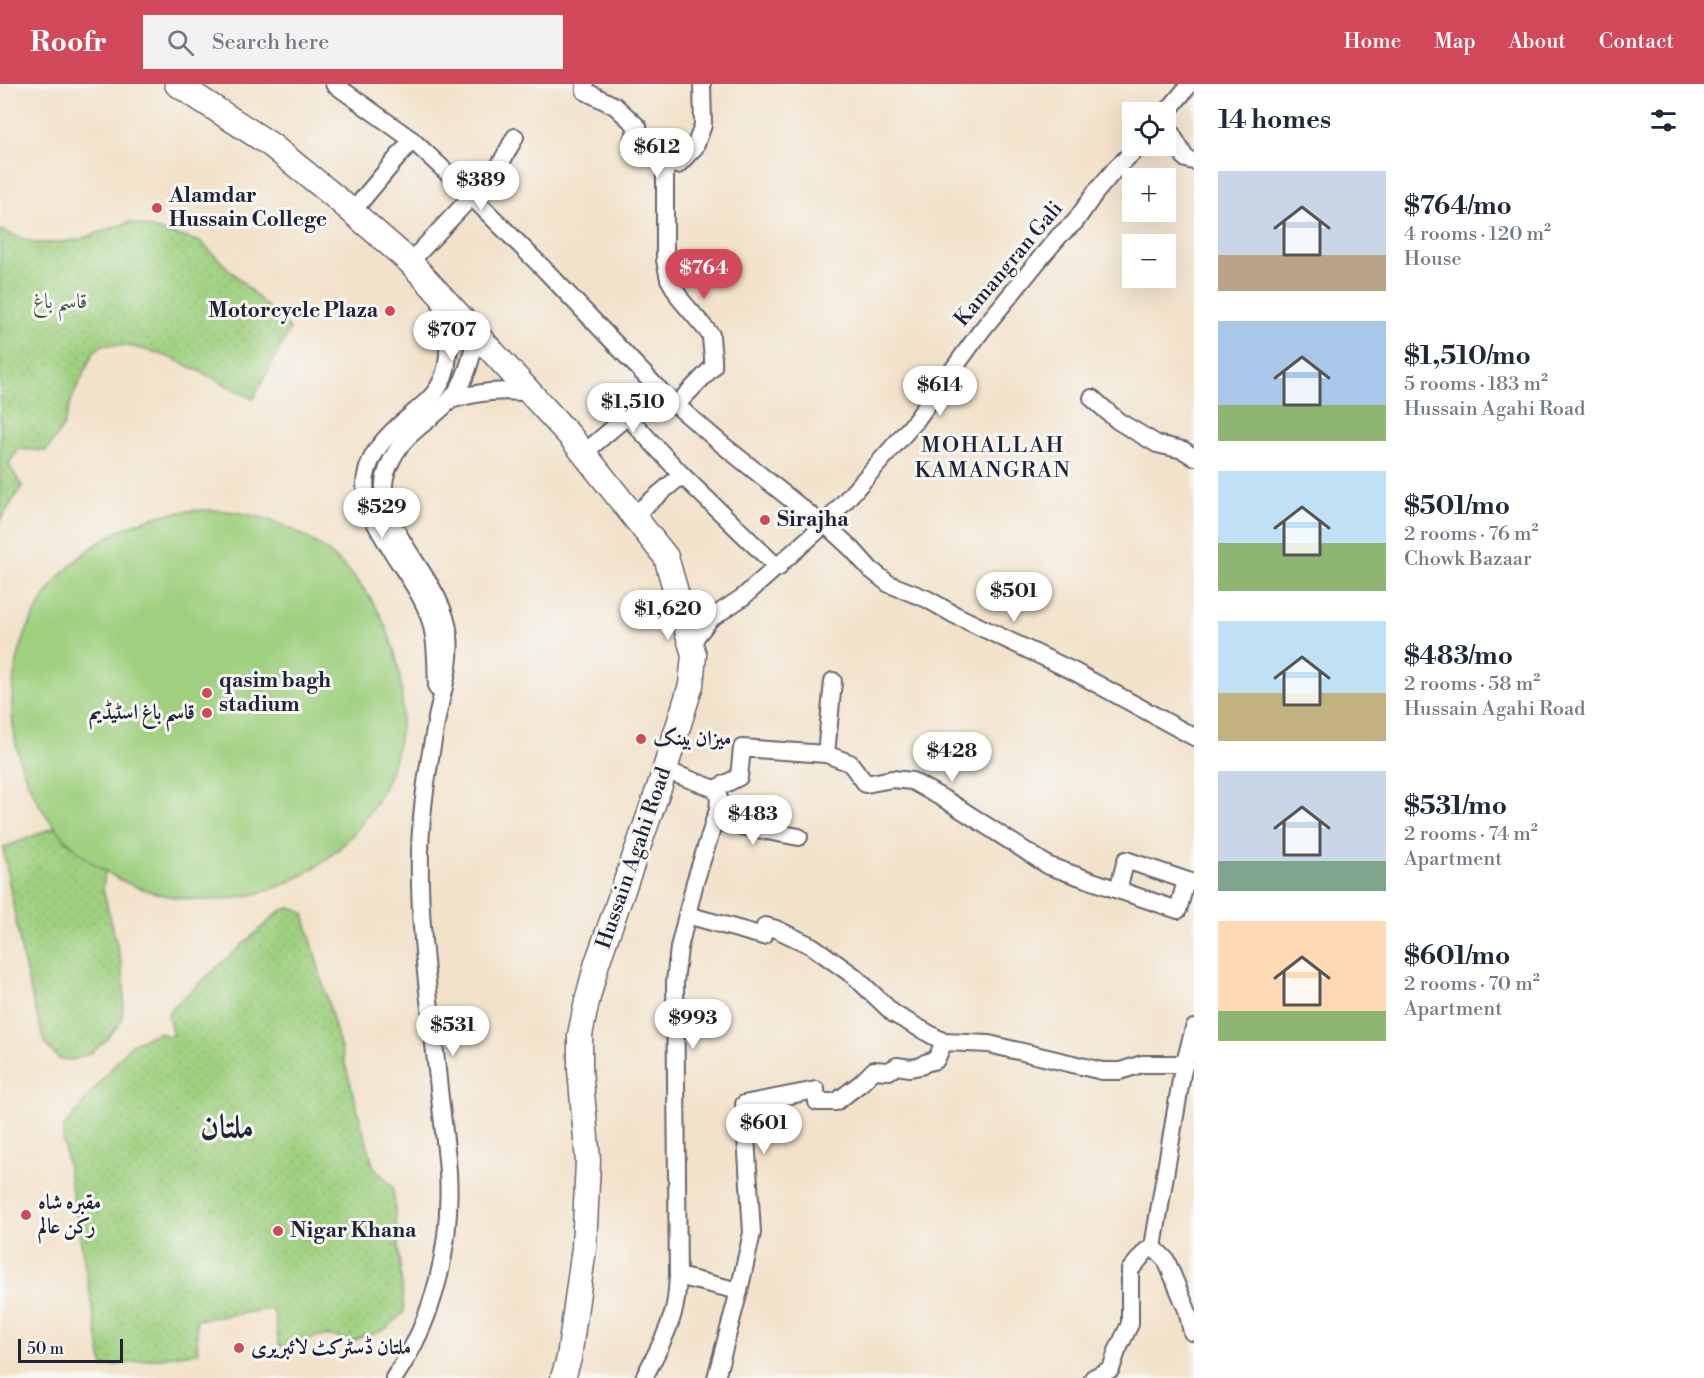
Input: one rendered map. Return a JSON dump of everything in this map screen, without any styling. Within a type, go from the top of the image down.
[{"type":"main road","name":"Hussain Agahi Road","points":[[177,84],[271,146],[411,262],[570,436],[666,557],[694,655],[691,685],[665,770],[597,963],[580,1035],[580,1069],[588,1161],[584,1238],[569,1358],[562,1378]]},
{"type":"street","points":[[334,84],[412,140],[472,196],[676,405],[824,525],[853,550],[870,569],[890,584],[927,599],[955,615],[1075,672],[1194,737]]},
{"type":"street","points":[[585,84],[585,91],[615,106],[638,126],[633,138],[662,156],[665,164],[665,260],[669,279],[681,300],[711,335],[714,358],[713,367],[676,405]]},
{"type":"street","points":[[665,164],[678,165],[695,147],[702,124],[702,84]]},
{"type":"street","points":[[1174,102],[1185,86]]},
{"type":"street","points":[[411,262],[495,174],[515,137]]},
{"type":"street","points":[[352,212],[412,140]]},
{"type":"street","points":[[1176,142],[1186,159],[1194,161]]},
{"type":"street","name":"Kamangran Gali","points":[[691,643],[710,619],[743,597],[824,525],[914,423],[981,331],[1060,235],[1075,222],[1117,167],[1129,156]]},
{"type":"street","points":[[438,292],[449,336],[446,370],[432,396],[384,439],[372,458],[365,478],[368,504],[375,521],[422,599],[429,615],[436,655],[438,713]]},
{"type":"street","points":[[394,1378],[419,1335],[429,1309],[444,1254],[448,1221],[448,1171],[424,951],[420,878],[424,789],[449,660],[449,636],[445,615],[436,595],[386,508],[384,482],[388,467],[401,443],[450,400],[464,378],[477,334]]},
{"type":"street","points":[[584,453],[659,389]]},
{"type":"street","points":[[450,400],[505,390],[531,393]]},
{"type":"street","points":[[1092,398],[1118,421],[1157,444],[1183,450],[1194,457]]},
{"type":"street","points":[[627,416],[682,475],[778,568]]},
{"type":"street","points":[[633,516],[682,475]]},
{"type":"street","points":[[826,754],[832,681]]},
{"type":"street","points":[[715,789],[739,777],[742,748],[826,754],[850,762],[866,784],[892,779],[912,781],[951,803],[1049,866],[1118,890],[1178,910],[1190,882],[1126,860],[1118,890]]},
{"type":"street","points":[[644,1378],[673,1314],[678,1276],[675,982],[679,948],[719,798],[715,789],[665,770]]},
{"type":"street","points":[[714,821],[799,837]]},
{"type":"street","points":[[687,915],[763,936],[765,926],[812,946],[854,976],[894,1014],[944,1042],[988,1044],[1102,1071],[1120,1071],[1142,1064],[1185,1064]]},
{"type":"street","points":[[1093,1378],[1111,1369],[1116,1351],[1130,1324],[1130,1270],[1146,1251],[1153,1247],[1188,1084],[1185,1064],[1194,1028]]},
{"type":"street","points":[[716,1378],[752,1233],[744,1104],[816,1090],[818,1102],[836,1102],[874,1070],[889,1071],[897,1066],[910,1068],[936,1060],[944,1042]]},
{"type":"street","points":[[1153,1247],[1166,1260],[1191,1311],[1192,1332]]},
{"type":"street","points":[[678,1276],[739,1291]]},
{"type":"green space","name":"قاسم باغ","points":[[129,222],[201,242],[290,329],[253,399],[162,355],[142,349],[102,345],[93,353],[71,401],[63,427],[46,451],[19,449],[8,464],[22,486],[0,521],[0,230],[35,243],[50,243],[78,240]]},
{"type":"green space","name":"qasim bagh stadium","points":[[207,510],[245,514],[282,525],[315,543],[345,567],[369,597],[387,630],[398,667],[402,705],[398,743],[387,780],[369,813],[345,843],[315,867],[282,885],[245,896],[207,900],[169,896],[132,885],[99,867],[69,843],[45,813],[27,780],[16,743],[12,705],[16,667],[27,630],[45,597],[69,567],[99,543],[132,525],[169,514]]},
{"type":"green space","points":[[56,827],[67,842],[105,871],[103,889],[124,983],[121,1022],[91,1053],[72,1060],[59,1059],[45,1044],[22,955],[3,848]]},
{"type":"green space","points":[[289,908],[297,909],[304,914],[373,1166],[393,1187],[404,1312],[382,1331],[354,1341],[324,1336],[284,1347],[279,1346],[275,1315],[271,1309],[196,1320],[198,1352],[103,1367],[63,1141],[64,1127],[131,1044],[159,1032],[167,1036],[173,1035],[168,1016],[170,1010],[280,911]]},
{"type":"place","name":"Alamdar Hussain College","points":[[157,208]]},
{"type":"place","name":"Motorcycle Plaza","points":[[390,311]]},
{"type":"place","name":"Sirajha","points":[[765,520]]},
{"type":"place","name":"qasim bagh stadium","points":[[207,693]]},
{"type":"place","name":"قاسم باغ اسٹیڈیم","points":[[207,713]]},
{"type":"place","name":"میزان بینک","points":[[641,739]]},
{"type":"place","name":"مقبرہ شاہ رکن عالم","points":[[26,1215]]},
{"type":"place","name":"Nigar Khana","points":[[278,1231]]},
{"type":"place","name":"ملتان ڈسٹرکٹ لائبریری","points":[[239,1348]]},
{"type":"district","name":"MOHALLAH KAMANGRAN","points":[[993,458]]},
{"type":"district","name":"ملتان","points":[[227,1128]]}]
